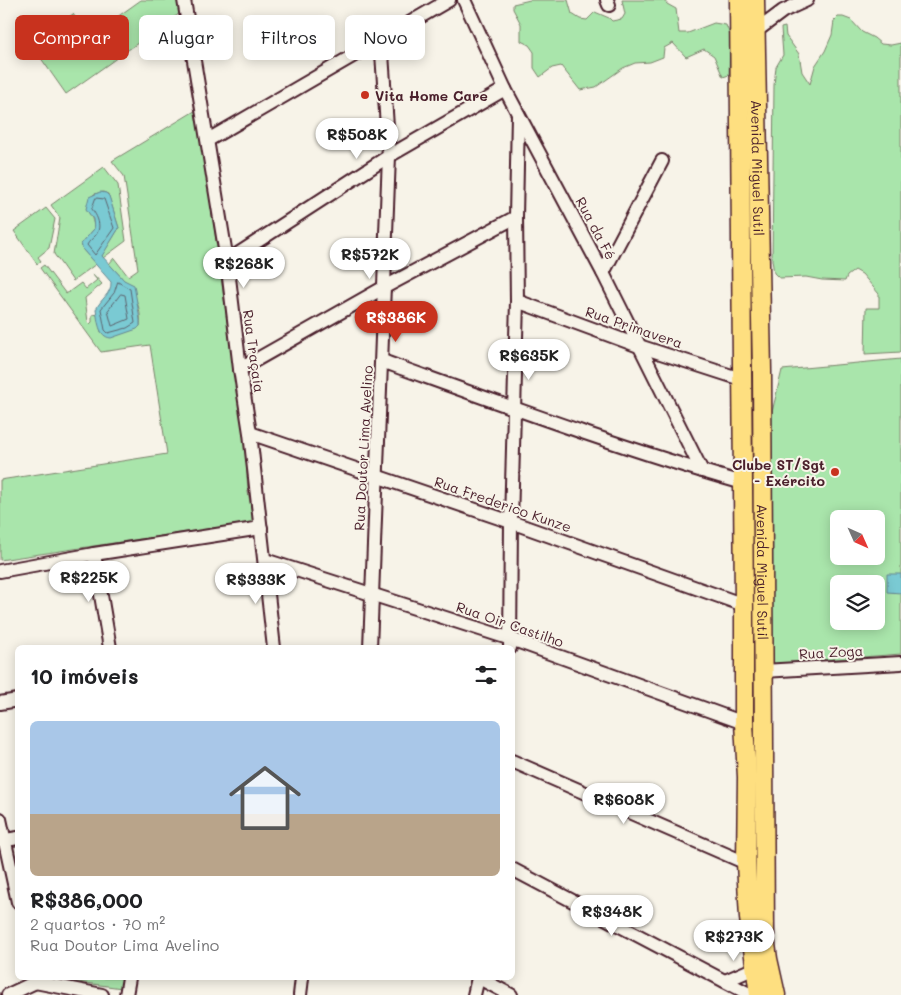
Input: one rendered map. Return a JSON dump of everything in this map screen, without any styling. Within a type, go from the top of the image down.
[{"type":"highway","name":"Avenida Miguel Sutil","points":[[739,0],[744,723],[748,777],[746,863],[749,918],[759,995]]},
{"type":"highway","name":"Avenida Miguel Sutil","points":[[755,6],[762,371],[765,937],[776,995]]},
{"type":"street","name":"Rua Traçaia","points":[[184,0],[227,262],[240,370],[250,433],[274,645]]},
{"type":"street","points":[[424,15],[450,0]]},
{"type":"street","name":"Rua da Fé","points":[[464,0],[505,89],[603,273],[702,471]]},
{"type":"street","points":[[755,32],[783,10],[807,0]]},
{"type":"street","points":[[755,6],[783,10]]},
{"type":"street","points":[[208,140],[346,60]]},
{"type":"street","name":"Rua Doutor Lima Avelino","points":[[370,645],[389,156],[382,60]]},
{"type":"street","points":[[227,262],[389,156],[505,89]]},
{"type":"street","points":[[511,643],[518,114]]},
{"type":"street","points":[[603,273],[662,161]]},
{"type":"street","points":[[240,370],[383,288],[516,218]]},
{"type":"street","name":"Rua Primavera","points":[[517,301],[639,346],[741,379]]},
{"type":"street","points":[[382,361],[515,409],[743,483]]},
{"type":"street","name":"Rua Frederico Kunze","points":[[250,433],[512,522],[744,605]]},
{"type":"street","points":[[0,571],[261,528]]},
{"type":"street","points":[[94,554],[109,645]]},
{"type":"street","name":"Rua Oir Castilho","points":[[264,560],[372,594],[744,723]]},
{"type":"street","name":"Rua Zoga","points":[[763,671],[901,664]]},
{"type":"street","points":[[0,703],[15,700]]},
{"type":"street","points":[[515,762],[746,863]]},
{"type":"street","points":[[0,819],[2,841],[15,891]]},
{"type":"street","points":[[2,841],[15,839]]},
{"type":"street","points":[[515,871],[751,995]]},
{"type":"street","points":[[725,982],[755,968]]},
{"type":"street","points":[[8,995],[36,980]]},
{"type":"street","points":[[42,980],[102,995]]},
{"type":"street","points":[[126,995],[129,980]]},
{"type":"street","points":[[300,995],[302,980]]},
{"type":"street","points":[[474,995],[478,980]]},
{"type":"street","points":[[484,980],[506,987]]},
{"type":"green space","points":[[141,0],[180,0],[183,11],[177,15],[139,15],[139,42],[129,49],[129,15],[120,15]]},
{"type":"green space","points":[[530,0],[568,0],[572,14],[580,19],[587,20],[595,12],[612,21],[622,19],[625,14],[622,0],[664,0],[676,9],[679,33],[688,33],[714,23],[726,25],[730,35],[729,75],[723,77],[714,56],[704,49],[686,57],[673,43],[664,48],[663,57],[650,62],[635,63],[623,68],[596,87],[580,90],[561,66],[552,68],[540,77],[534,68],[534,52],[529,45],[521,41],[521,24],[513,9],[513,4]]},
{"type":"green space","points":[[838,17],[851,20],[862,32],[881,44],[901,43],[901,352],[865,354],[866,308],[879,308],[879,294],[862,274],[855,270],[847,276],[845,281],[806,277],[779,278],[774,273],[772,260],[774,85],[776,67],[783,55],[781,28],[785,27],[786,36],[799,54],[802,72],[810,84],[815,66],[825,51],[832,35],[834,21]]},
{"type":"green space","points":[[42,60],[114,60],[66,94]]},
{"type":"green space","points":[[198,109],[231,350],[244,427],[248,492],[254,522],[0,560],[0,480],[167,454],[150,345],[101,352],[40,268],[44,265],[66,294],[81,283],[86,289],[97,280],[93,274],[102,284],[85,298],[88,322],[90,324],[92,322],[92,315],[97,314],[101,332],[140,326],[139,308],[132,292],[109,264],[114,258],[128,276],[138,269],[124,176],[112,161]]},
{"type":"green space","points":[[104,167],[118,185],[126,241],[103,258],[102,255],[119,228],[108,194],[103,192],[94,194],[87,208],[94,229],[81,244],[83,250],[96,264],[73,281],[54,254],[60,218],[51,205]]},
{"type":"green space","points":[[46,208],[55,219],[49,248],[38,257],[41,261],[37,264],[14,231]]},
{"type":"green space","name":"Clube ST/Sgt - Exército","points":[[901,359],[901,654],[772,664],[769,425],[782,370]]},
{"type":"green space","points":[[63,980],[128,980],[122,988]]},
{"type":"water","points":[[100,192],[106,193],[109,196],[119,228],[102,256],[124,280],[134,285],[140,320],[140,326],[137,329],[111,338],[103,335],[98,323],[96,310],[110,290],[111,282],[83,250],[81,244],[94,229],[93,219],[86,209],[89,197]]},
{"type":"water","points":[[887,574],[901,574],[901,593],[887,592]]},
{"type":"place","name":"Vita Home Care","points":[[365,95]]},
{"type":"place","name":"Clube ST/Sgt - Exército","points":[[835,472]]}]
